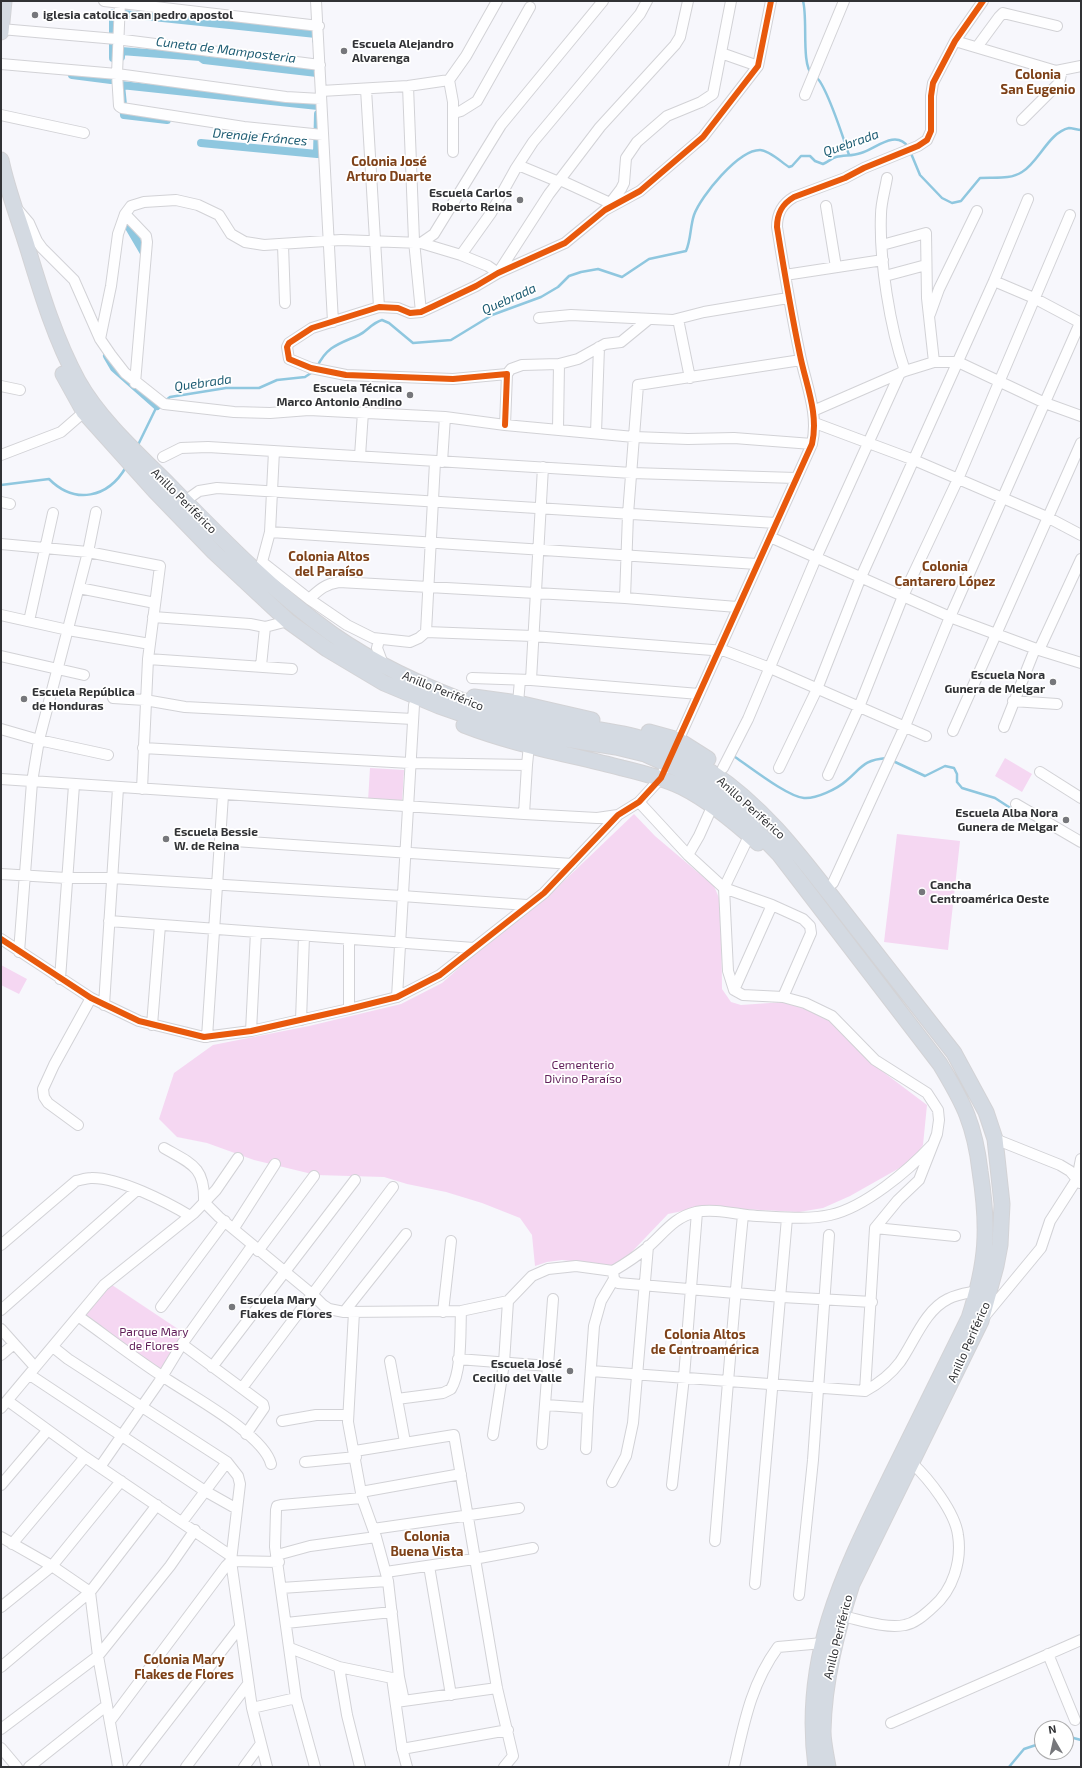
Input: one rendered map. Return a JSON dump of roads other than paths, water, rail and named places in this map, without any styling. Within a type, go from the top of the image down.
[{"type":"highway","points":[[1,32],[4,1]]},
{"type":"highway","name":"Anillo Periférico","points":[[1,160],[46,307],[60,344],[78,380],[101,413],[223,540],[297,607],[335,636],[383,664],[447,694],[483,708],[524,718],[637,737],[662,746],[690,759],[715,775],[768,820],[790,843],[954,1053],[986,1112],[995,1139],[1002,1204],[1000,1245],[991,1291],[981,1321],[912,1463],[866,1552],[852,1584],[842,1616],[826,1683],[823,1732],[828,1767]]},
{"type":"highway","name":"Anillo Periférico","points":[[1,195],[50,343],[65,378],[84,412],[155,492],[214,552],[288,620],[328,649],[384,683],[439,706],[482,721],[534,734],[616,746],[645,754],[691,775],[736,810],[779,854],[940,1064],[968,1116],[978,1153],[986,1222],[986,1243],[977,1291],[969,1318],[842,1581],[823,1644],[815,1682],[812,1736],[816,1767]]},
{"type":"highway","points":[[384,683],[414,712],[529,745],[663,773],[712,807],[761,846],[826,927],[857,954]]},
{"type":"highway","points":[[447,694],[518,703],[677,742],[723,768],[747,788],[784,823],[854,911],[866,940]]},
{"type":"street","points":[[104,1],[319,26]]},
{"type":"street","points":[[316,1],[319,26],[316,65],[319,97],[319,135],[329,241],[334,322]]},
{"type":"street","points":[[453,152],[454,113],[449,80],[466,56],[498,1]]},
{"type":"street","points":[[417,241],[434,234],[501,125],[603,1]]},
{"type":"street","points":[[461,255],[491,213],[518,165],[533,142],[640,14],[648,1]]},
{"type":"street","points":[[498,273],[559,181],[600,127],[675,45],[680,37],[688,1]]},
{"type":"street","points":[[507,374],[454,379],[346,375],[311,368],[289,359],[287,347],[289,343],[312,328],[379,307],[398,308],[410,312],[421,312],[476,286],[498,273],[565,243],[608,206],[621,189],[624,183],[626,158],[637,142],[667,116],[711,96],[722,53],[730,1]]},
{"type":"street","points":[[608,206],[640,191],[703,137],[758,66],[771,1]]},
{"type":"street","points":[[805,95],[844,1]]},
{"type":"street","points":[[677,742],[717,650],[812,444],[815,424],[788,298],[776,227],[779,212],[783,206],[794,197],[845,178],[918,146],[930,137],[933,83],[955,41],[983,1]]},
{"type":"street","points":[[120,2],[114,39],[113,74],[119,106],[124,109],[244,127],[319,135]]},
{"type":"street","points":[[454,113],[461,111],[477,101],[530,7]]},
{"type":"street","points":[[977,48],[998,17],[1003,14],[1057,26]]},
{"type":"street","points":[[1,29],[114,39],[316,65]]},
{"type":"street","points":[[955,41],[1056,71],[1081,66]]},
{"type":"street","points":[[722,53],[758,66]]},
{"type":"street","points":[[1,64],[113,74],[286,97],[319,97],[366,89],[408,86],[449,80]]},
{"type":"street","points":[[1022,120],[1059,83],[1062,70]]},
{"type":"street","points":[[408,86],[421,312]]},
{"type":"street","points":[[366,89],[373,238],[379,307]]},
{"type":"street","points":[[1,115],[84,133]]},
{"type":"street","points":[[518,165],[559,181],[608,206]]},
{"type":"street","points":[[723,768],[748,720],[816,558],[903,372],[883,260],[881,214],[887,178]]},
{"type":"street","points":[[779,768],[817,689],[861,577],[994,281],[1028,199]]},
{"type":"street","points":[[100,339],[111,286],[118,234],[128,217],[131,206],[144,202],[176,200],[198,205],[222,220],[231,234],[245,242],[264,245],[283,245],[373,238],[417,241],[461,255],[488,266],[498,273]]},
{"type":"street","points":[[826,206],[836,266]]},
{"type":"street","points":[[15,208],[29,223],[37,241],[42,248],[74,280],[100,339],[125,373],[158,400],[172,406],[270,413],[309,410],[445,416],[505,425],[634,437],[688,439],[734,438],[812,444]]},
{"type":"street","points":[[929,317],[939,289],[977,211]]},
{"type":"street","points":[[828,775],[859,707],[904,596],[958,479],[1070,216]]},
{"type":"street","points":[[128,217],[146,236],[147,242],[136,383]]},
{"type":"street","points":[[882,245],[926,233],[929,317],[934,362]]},
{"type":"street","points":[[283,245],[285,303]]},
{"type":"street","points":[[785,275],[883,260]]},
{"type":"street","points":[[885,276],[926,265]]},
{"type":"street","points":[[833,883],[905,726],[950,617],[1081,323],[1034,298],[994,281]]},
{"type":"street","points":[[539,318],[571,315],[678,319],[704,312],[788,298]]},
{"type":"street","points":[[505,425],[507,374],[511,369],[522,365],[559,364],[578,359],[599,347],[621,342],[649,319]]},
{"type":"street","points":[[678,319],[690,378]]},
{"type":"street","points":[[596,433],[599,347]]},
{"type":"street","points":[[625,598],[628,514],[638,385],[801,360]]},
{"type":"street","points":[[813,411],[903,372],[934,362],[958,362],[1045,403],[1081,416]]},
{"type":"street","points":[[558,429],[559,364]]},
{"type":"street","points":[[1,386],[20,390]]},
{"type":"street","points":[[1,455],[61,432],[84,412]]},
{"type":"street","points":[[360,456],[363,412]]},
{"type":"street","points":[[426,632],[433,502],[445,416]]},
{"type":"street","points":[[815,424],[869,442],[914,460],[1047,517],[1081,535]]},
{"type":"street","points":[[953,731],[1081,442]]},
{"type":"street","points":[[163,457],[171,451],[181,448],[208,447],[632,473],[796,478]]},
{"type":"street","points":[[274,451],[270,532],[262,562],[309,600],[347,625],[379,640],[410,642],[419,638],[426,632],[533,636],[733,652],[926,736]]},
{"type":"street","points":[[530,680],[542,467]]},
{"type":"street","points":[[185,501],[206,489],[776,523]]},
{"type":"street","points":[[19,952],[32,782],[39,740],[88,552],[96,512]]},
{"type":"street","points":[[29,621],[53,513]]},
{"type":"street","points":[[270,532],[430,544],[757,564]]},
{"type":"street","points":[[770,537],[950,617],[1037,649],[1081,663]]},
{"type":"street","points":[[1,544],[88,552],[160,566],[152,617],[148,659],[142,789]]},
{"type":"street","points":[[1004,727],[1013,701],[1081,559]]},
{"type":"street","points":[[309,600],[321,588],[328,584],[338,582],[625,598],[737,607]]},
{"type":"street","points":[[78,588],[155,603]]},
{"type":"street","points":[[1,614],[68,630],[150,644]]},
{"type":"street","points":[[152,617],[265,626],[288,620]]},
{"type":"street","points":[[261,666],[265,626]]},
{"type":"street","points":[[379,640],[377,648],[383,664]]},
{"type":"street","points":[[1,656],[84,676]]},
{"type":"street","points":[[148,659],[292,669]]},
{"type":"street","points":[[472,678],[530,680],[699,694]]},
{"type":"street","points":[[518,703],[520,680]]},
{"type":"street","points":[[113,698],[145,700],[185,707],[414,712],[402,896],[398,997]]},
{"type":"street","points":[[1013,701],[1058,704]]},
{"type":"street","points":[[1,729],[39,740],[108,754]]},
{"type":"street","points":[[524,814],[529,745]]},
{"type":"street","points":[[144,748],[410,763],[527,765]]},
{"type":"street","points":[[1040,772],[1081,798]]},
{"type":"street","points":[[1,940],[60,979],[104,1005],[152,1025],[207,1037],[251,1031],[398,997],[440,975],[544,893],[618,815],[639,802],[663,773]]},
{"type":"street","points":[[1,779],[223,795],[591,818],[618,815]]},
{"type":"street","points":[[60,979],[66,878],[74,785]]},
{"type":"street","points":[[104,1005],[118,788]]},
{"type":"street","points":[[207,1037],[223,795]]},
{"type":"street","points":[[639,802],[688,855],[724,888],[772,904],[803,919],[810,926],[811,933],[783,997]]},
{"type":"street","points":[[1016,804],[1081,842]]},
{"type":"street","points":[[688,855],[699,836],[712,807]]},
{"type":"street","points":[[749,836],[724,888],[728,971],[734,990],[743,995],[783,997],[805,1003],[832,1016],[875,1060],[927,1093],[938,1110],[939,1120],[937,1134],[919,1180],[898,1200],[875,1228],[872,1302],[865,1391]]},
{"type":"street","points":[[220,840],[572,864]]},
{"type":"street","points":[[1,874],[217,884],[527,905]]},
{"type":"street","points":[[734,990],[772,904]]},
{"type":"street","points":[[109,921],[474,948]]},
{"type":"street","points":[[152,1025],[160,925]]},
{"type":"street","points":[[251,1031],[256,932]]},
{"type":"street","points":[[301,1020],[304,936]]},
{"type":"street","points":[[349,939],[349,1009]]},
{"type":"street","points":[[78,1125],[48,1103],[44,1097],[43,1089],[54,1065],[91,998]]},
{"type":"street","points":[[995,1139],[1060,1165],[1070,1171],[1079,1182]]},
{"type":"street","points":[[586,1449],[596,1320],[601,1300],[614,1275],[648,1246],[665,1229],[681,1217],[697,1212],[719,1212],[787,1218],[830,1215],[860,1204],[908,1170],[932,1145]]},
{"type":"street","points":[[164,1148],[192,1164],[200,1175],[204,1186],[204,1202],[255,1248],[312,1294],[322,1305],[344,1312],[461,1311],[508,1301],[532,1276],[548,1269],[576,1266],[614,1275]]},
{"type":"street","points":[[1,1408],[104,1285],[190,1216],[204,1202],[238,1158]]},
{"type":"street","points":[[981,1321],[1041,1248],[1050,1221],[1079,1182],[1081,1159]]},
{"type":"street","points":[[234,1228],[275,1164]]},
{"type":"street","points":[[100,1467],[162,1377],[182,1344],[255,1248],[314,1176]]},
{"type":"street","points":[[1,1245],[76,1181],[90,1178],[104,1179],[137,1190],[190,1216]]},
{"type":"street","points":[[212,1367],[355,1180]]},
{"type":"street","points":[[242,1388],[393,1187]]},
{"type":"street","points":[[1,1310],[137,1190]]},
{"type":"street","points":[[672,1485],[684,1378],[697,1212]]},
{"type":"street","points":[[715,1542],[735,1292],[743,1215]]},
{"type":"street","points":[[755,1584],[782,1298],[787,1218]]},
{"type":"street","points":[[161,1307],[225,1221]]},
{"type":"street","points":[[875,1228],[955,1236]]},
{"type":"street","points":[[344,1312],[406,1234]]},
{"type":"street","points":[[800,1595],[812,1468],[829,1234]]},
{"type":"street","points":[[443,1312],[451,1241]]},
{"type":"street","points":[[612,1482],[626,1456],[633,1423],[648,1246]]},
{"type":"street","points":[[614,1275],[618,1283],[645,1286],[691,1288],[782,1298],[872,1302]]},
{"type":"street","points":[[591,1371],[865,1391],[877,1384],[899,1363],[934,1309],[947,1299],[962,1293],[977,1291]]},
{"type":"street","points":[[542,1444],[553,1300]]},
{"type":"street","points":[[493,1435],[504,1363],[508,1301]]},
{"type":"street","points":[[397,1399],[443,1393],[452,1389],[455,1384],[458,1359],[461,1311]]},
{"type":"street","points":[[354,1312],[348,1415],[361,1495],[375,1533],[387,1576],[392,1612],[396,1677],[400,1702],[402,1749],[407,1767]]},
{"type":"street","points":[[78,1316],[162,1377],[202,1400],[266,1451],[271,1464]]},
{"type":"street","points":[[1,1329],[14,1344],[32,1371],[121,1437],[204,1491],[237,1509]]},
{"type":"street","points":[[1,1355],[14,1344]]},
{"type":"street","points":[[182,1344],[263,1404],[264,1408],[246,1434]]},
{"type":"street","points":[[53,1347],[68,1359],[227,1462],[238,1476],[240,1484],[231,1559],[252,1708],[260,1745],[267,1767]]},
{"type":"street","points":[[458,1359],[549,1366]]},
{"type":"street","points":[[390,1361],[405,1442]]},
{"type":"street","points":[[8,1401],[47,1431],[195,1530],[231,1559],[278,1558],[310,1546],[468,1516],[519,1508]]},
{"type":"street","points":[[546,1405],[588,1408]]},
{"type":"street","points":[[282,1421],[316,1415],[348,1415]]},
{"type":"street","points":[[1,1485],[47,1431]]},
{"type":"street","points":[[305,1462],[355,1454],[405,1442],[454,1435],[497,1688],[513,1756],[504,1767]]},
{"type":"street","points":[[85,1457],[5,1541],[52,1566],[90,1592],[98,1656],[118,1767]]},
{"type":"street","points":[[182,1522],[227,1462]]},
{"type":"street","points":[[842,1616],[889,1625],[907,1625],[916,1621],[939,1602],[945,1594],[955,1574],[958,1534],[939,1494],[927,1477],[912,1463]]},
{"type":"street","points":[[315,1767],[296,1698],[278,1558],[275,1547],[277,1506],[361,1495],[461,1474]]},
{"type":"street","points":[[1,1607],[52,1566],[121,1481]]},
{"type":"street","points":[[1,1667],[90,1592],[157,1505]]},
{"type":"street","points":[[1,1729],[98,1656],[170,1566],[195,1530]]},
{"type":"street","points":[[281,1588],[387,1576],[429,1566],[533,1548]]},
{"type":"street","points":[[110,1721],[231,1559]]},
{"type":"street","points":[[429,1566],[451,1695]]},
{"type":"street","points":[[286,1623],[392,1612]]},
{"type":"street","points":[[132,1767],[240,1627]]},
{"type":"street","points":[[891,1722],[1048,1654],[1080,1643]]},
{"type":"street","points":[[734,1767],[745,1714],[762,1671],[769,1659],[778,1647],[823,1644]]},
{"type":"street","points":[[290,1648],[339,1667],[396,1677]]},
{"type":"street","points":[[1048,1654],[1075,1720]]},
{"type":"street","points":[[339,1667],[347,1715],[360,1767]]},
{"type":"street","points":[[186,1767],[248,1684]]},
{"type":"street","points":[[400,1702],[497,1688]]},
{"type":"street","points":[[252,1708],[296,1698]]},
{"type":"street","points":[[29,1767],[106,1705]]},
{"type":"street","points":[[402,1749],[508,1730]]},
{"type":"street","points":[[244,1767],[260,1745]]},
{"type":"street","points":[[1,1748],[17,1767]]},
{"type":"waterway","points":[[803,1],[807,61],[812,74]]},
{"type":"waterway","name":"Cuneta de Mamposteria","points":[[113,13],[113,58]]},
{"type":"waterway","name":"Cuneta de Mamposteria","points":[[124,14],[316,34],[316,40]]},
{"type":"waterway","name":"Cuneta de Mamposteria","points":[[121,57],[121,51],[200,57],[204,60],[317,73]]},
{"type":"waterway","name":"Cuneta de Mamposteria","points":[[72,75],[111,80]]},
{"type":"waterway","points":[[816,77],[825,90],[830,101],[849,155]]},
{"type":"waterway","name":"Cuneta de Mamposteria","points":[[167,120],[124,115],[121,85],[318,106]]},
{"type":"waterway","name":"Drenaje Fránces","points":[[201,143],[317,154],[318,114]]},
{"type":"waterway","name":"Quebrada","points":[[910,151],[920,175],[942,198],[952,203],[961,201],[980,178],[1002,178],[1017,175],[1022,172],[1028,168],[1055,135],[1062,131],[1069,128],[1081,130]]},
{"type":"waterway","name":"Quebrada","points":[[317,367],[325,354],[334,346],[362,333],[375,323],[382,320],[389,323],[413,343],[451,340],[492,315],[541,297],[558,287],[569,276],[598,269],[622,277],[649,259],[686,251],[694,215],[704,197],[721,175],[741,157],[751,152],[760,150],[767,152],[789,167],[792,166],[801,156],[810,156],[815,161],[823,164],[839,156],[858,154],[892,140],[903,142],[908,147]]},
{"type":"waterway","points":[[129,215],[127,224],[144,253],[144,258]]},
{"type":"waterway","name":"Cuneta de Mamposteria","points":[[107,356],[114,368],[157,406]]},
{"type":"waterway","name":"Quebrada","points":[[165,401],[170,397],[226,388],[259,388],[277,380],[305,377],[314,371]]},
{"type":"waterway","name":"Quebrada","points":[[137,447],[157,406],[160,405]]},
{"type":"waterway","name":"Quebrada","points":[[1,485],[49,479],[59,487],[69,492],[80,495],[90,494],[101,491],[110,486],[126,467]]},
{"type":"waterway","points":[[735,757],[789,793],[804,798],[814,797],[832,790],[842,784],[863,765],[872,761],[887,758]]},
{"type":"waterway","points":[[893,761],[925,776],[945,766],[954,768],[957,774],[957,782],[962,788],[995,798],[1015,811]]},
{"type":"waterway","points":[[1074,1738],[1081,1740]]},
{"type":"waterway","points":[[1009,1767],[1024,1749],[1034,1746]]},
{"type":"place","name":"iglesia catolica san pedro apostol","points":[[35,15]]},
{"type":"place","name":"Escuela Alejandro Alvarenga","points":[[344,51]]},
{"type":"place","name":"Escuela Carlos Roberto Reina","points":[[520,200]]},
{"type":"place","name":"Escuela Técnica Marco Antonio Andino","points":[[410,395]]},
{"type":"place","name":"Escuela Nora Gunera de Melgar","points":[[1053,682]]},
{"type":"place","name":"Escuela República de Honduras","points":[[24,699]]},
{"type":"place","name":"Escuela Alba Nora Gunera de Melgar","points":[[1066,820]]},
{"type":"place","name":"Escuela Bessie W. de Reina","points":[[166,839]]},
{"type":"place","name":"Cancha Centroamérica Oeste","points":[[922,892]]},
{"type":"place","name":"Escuela Mary Flakes de Flores","points":[[232,1307]]},
{"type":"place","name":"Escuela José Cecilio del Valle","points":[[570,1371]]},
{"type":"district","name":"Colonia San Eugenio","points":[[1038,82]]},
{"type":"district","name":"Colonia José Arturo Duarte","points":[[389,170]]},
{"type":"district","name":"Colonia Altos del Paraíso","points":[[329,564]]},
{"type":"district","name":"Colonia Cantarero López","points":[[945,574]]},
{"type":"district","name":"Colonia Altos de Centroamérica","points":[[705,1342]]},
{"type":"district","name":"Colonia Buena Vista","points":[[427,1544]]},
{"type":"district","name":"Colonia Mary Flakes de Flores","points":[[184,1668]]},
{"type":"park label","name":"Cementerio Divino Paraíso","points":[[583,1072]]},
{"type":"park label","name":"Parque Mary de Flores","points":[[154,1339]]}]
